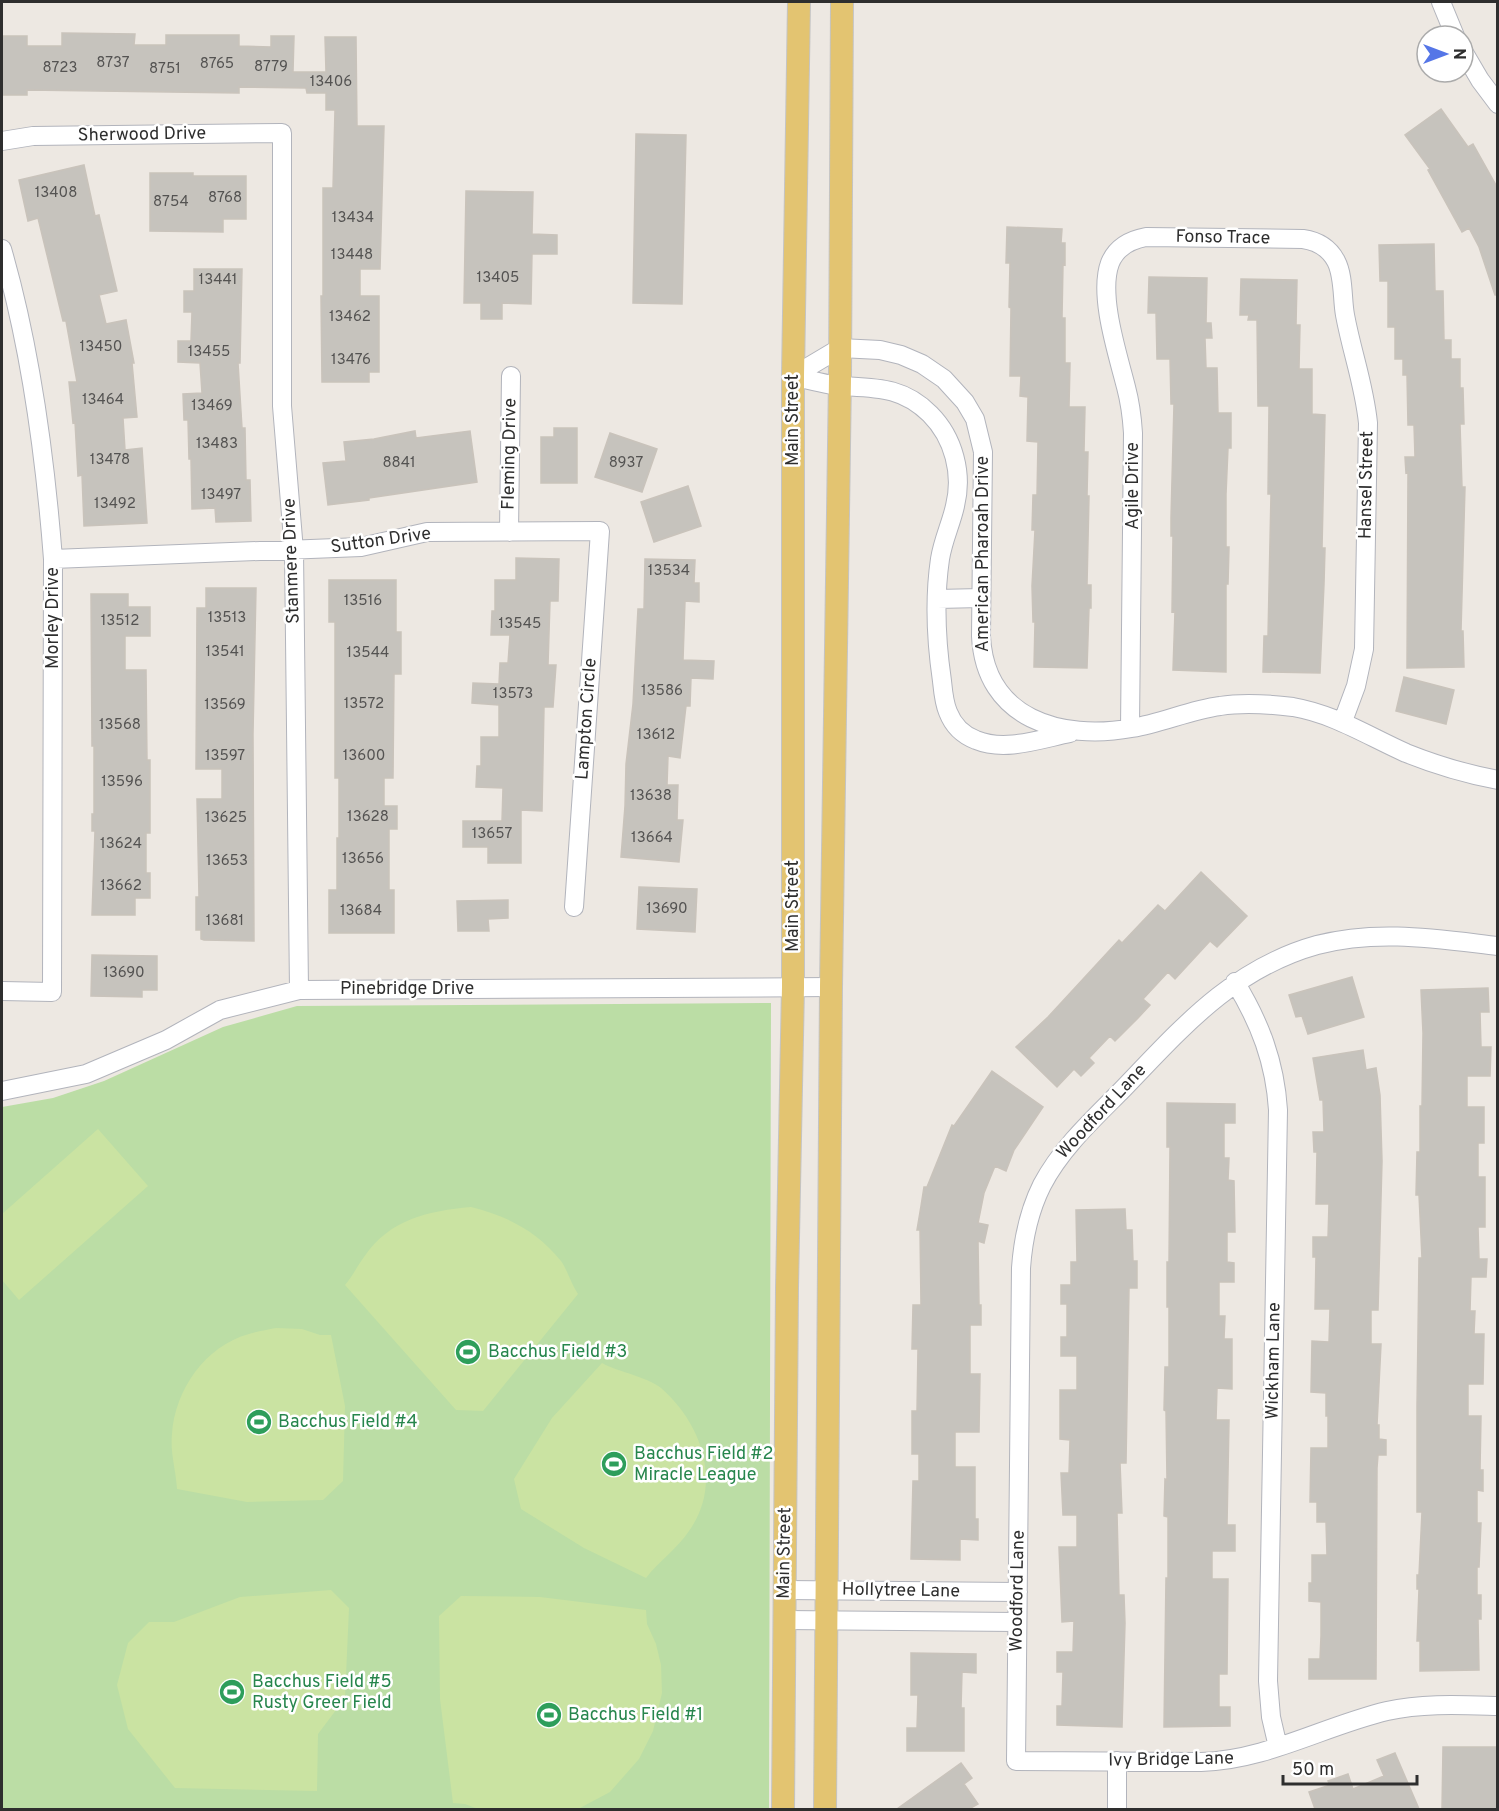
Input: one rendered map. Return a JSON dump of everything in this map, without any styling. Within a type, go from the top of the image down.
[{"type":"main road","name":"Main Street","points":[[783,1809],[787,1288],[793,987],[793,376],[799,2]]},
{"type":"main road","points":[[825,1809],[825,1590],[840,386],[842,2]]},
{"type":"street","points":[[1441,2],[1450,24]]},
{"type":"street","points":[[1475,71],[1497,104]]},
{"type":"street","name":"Sherwood Drive","points":[[2,141],[33,136],[282,133]]},
{"type":"street","name":"Stanmere Drive","points":[[282,133],[282,406],[294,551],[299,990]]},
{"type":"street","name":"Fonso Trace","points":[[1118,250],[1126,243],[1138,238],[1157,237],[1303,239],[1315,242],[1328,251]]},
{"type":"street","name":"Morley Drive","points":[[2,249],[13,289],[33,389],[48,491],[53,559],[52,992],[2,992]]},
{"type":"street","name":"Agile Drive","points":[[1118,250],[1110,263],[1107,285],[1114,340],[1131,409],[1133,433],[1130,728]]},
{"type":"street","name":"Hansel Street","points":[[1328,251],[1336,261],[1339,270],[1346,318],[1364,387],[1368,423],[1364,650],[1356,686],[1342,722]]},
{"type":"street","points":[[793,376],[840,348]]},
{"type":"street","name":"American Pharoah Drive","points":[[840,348],[880,350],[914,360],[944,379],[969,409],[980,433],[983,452],[981,648],[995,686],[1012,706],[1028,717],[1045,724],[1077,731],[1110,731],[1203,709],[1246,704],[1295,708],[1342,722],[1421,759],[1460,772],[1497,780]]},
{"type":"street","name":"Fleming Drive","points":[[509,532],[511,376]]},
{"type":"street","name":"American Pharoah Drive","points":[[793,376],[840,386],[878,387],[901,394],[930,414],[949,441],[958,471],[958,491],[941,555],[936,640],[946,709],[952,720],[962,732],[982,742],[1018,745],[1077,731]]},
{"type":"street","name":"Sutton Drive","points":[[53,559],[361,547],[427,532],[600,531]]},
{"type":"street","name":"Lampton Circle","points":[[574,907],[600,531]]},
{"type":"street","points":[[937,599],[981,598]]},
{"type":"street","name":"Woodford Lane","points":[[1016,1761],[1021,1269],[1024,1240],[1033,1207],[1053,1166],[1074,1139],[1188,1022],[1217,995],[1257,969],[1294,952],[1320,944],[1360,937],[1414,936],[1497,946]]},
{"type":"street","name":"Wickham Lane","points":[[1235,982],[1257,1021],[1268,1049],[1273,1067],[1278,1110],[1268,1681],[1271,1718],[1278,1747]]},
{"type":"street","name":"Pinebridge Drive","points":[[2,1090],[86,1074],[166,1040],[220,1010],[299,990],[831,987]]},
{"type":"street","name":"Hollytree Lane","points":[[784,1590],[1018,1592]]},
{"type":"street","name":"Hollytree Lane","points":[[784,1620],[1017,1622]]},
{"type":"street","name":"Ivy Bridge Lane","points":[[1016,1761],[1212,1762],[1245,1757],[1375,1714],[1403,1708],[1431,1705],[1497,1706]]},
{"type":"street","points":[[1117,1761],[1117,1809]]},
{"type":"green space","points":[[771,1003],[769,1809],[2,1810],[2,1107],[53,1098],[104,1081],[223,1027],[297,1006]]},
{"type":"green space","points":[[98,1129],[148,1186],[19,1300],[2,1280],[2,1214]]},
{"type":"green space","name":"Bacchus Field #3","points":[[471,1207],[509,1220],[542,1241],[561,1261],[578,1294],[483,1411],[456,1410],[345,1285],[374,1244],[398,1226],[411,1219],[440,1211]]},
{"type":"green space","name":"Bacchus Field #4","points":[[276,1328],[302,1329],[320,1335],[331,1335],[345,1406],[343,1481],[323,1500],[247,1502],[177,1489],[172,1434],[174,1418],[186,1386],[206,1359],[219,1348],[249,1334]]},
{"type":"green space","name":"Bacchus Field #2 Miracle League","points":[[602,1363],[661,1388],[687,1419],[697,1436],[703,1455],[706,1474],[705,1493],[699,1513],[689,1531],[646,1578],[584,1548],[521,1509],[514,1479],[552,1418]]},
{"type":"green space","name":"Bacchus Field #5 Rusty Greer Field","points":[[331,1590],[349,1608],[345,1698],[318,1734],[317,1791],[175,1788],[128,1729],[117,1685],[128,1643],[149,1622],[174,1622],[240,1597]]},
{"type":"green space","name":"Bacchus Field #1","points":[[461,1596],[540,1597],[646,1610],[647,1624],[656,1644],[661,1665],[662,1693],[653,1731],[639,1759],[610,1792],[578,1809],[478,1809],[465,1804],[453,1803],[440,1699],[439,1616]]},
{"type":"building","points":[[62,33],[135,34],[134,45],[166,45],[166,35],[239,35],[239,46],[271,47],[271,36],[294,36],[293,72],[326,72],[325,37],[356,37],[357,126],[384,126],[380,269],[360,269],[360,296],[379,296],[379,372],[369,372],[369,382],[322,382],[323,188],[333,188],[335,110],[326,110],[326,93],[307,93],[306,88],[239,87],[239,93],[27,90],[27,95],[2,95],[2,36],[27,36],[27,46],[62,46]]},
{"type":"building","points":[[1441,109],[1468,147],[1473,144],[1497,187],[1497,295],[1495,295],[1479,247],[1469,228],[1462,232],[1428,170],[1430,169],[1405,135]]},
{"type":"building","points":[[636,134],[686,135],[682,304],[633,303]]},
{"type":"building","points":[[84,165],[95,216],[99,215],[117,291],[99,295],[106,324],[126,320],[134,363],[132,363],[137,417],[123,418],[125,450],[142,448],[147,523],[84,526],[82,475],[78,476],[75,422],[73,423],[69,382],[77,382],[66,321],[63,321],[38,218],[28,221],[19,180]]},
{"type":"building","points":[[150,173],[246,176],[246,219],[223,219],[223,232],[150,231]]},
{"type":"building","points":[[466,191],[533,192],[532,234],[557,235],[557,254],[532,254],[531,304],[502,303],[502,319],[481,319],[481,303],[464,303]]},
{"type":"building","points":[[1007,227],[1062,229],[1061,243],[1065,243],[1062,318],[1065,318],[1065,363],[1070,363],[1069,407],[1085,407],[1084,452],[1088,452],[1087,585],[1091,585],[1091,608],[1089,608],[1087,668],[1034,667],[1035,622],[1033,622],[1032,586],[1035,530],[1032,530],[1033,495],[1037,495],[1038,442],[1027,441],[1028,397],[1020,396],[1021,376],[1010,376],[1011,308],[1009,307],[1010,263],[1006,263]]},
{"type":"building","points":[[1434,244],[1435,291],[1443,291],[1444,340],[1451,340],[1451,359],[1460,359],[1460,388],[1463,388],[1464,424],[1460,424],[1462,487],[1465,487],[1461,631],[1463,631],[1464,667],[1407,668],[1408,472],[1406,473],[1405,457],[1415,457],[1414,425],[1408,425],[1407,375],[1403,375],[1403,359],[1395,359],[1395,327],[1388,327],[1388,281],[1380,281],[1379,245]]},
{"type":"building","points":[[194,269],[242,269],[240,363],[238,363],[242,428],[245,428],[246,480],[250,480],[251,521],[216,522],[215,508],[192,509],[188,420],[184,420],[183,394],[202,393],[200,363],[178,362],[178,341],[191,341],[192,312],[184,312],[184,291],[194,291]]},
{"type":"building","points":[[1149,277],[1207,278],[1206,323],[1211,323],[1212,338],[1205,338],[1206,368],[1217,368],[1218,413],[1231,413],[1231,448],[1228,448],[1226,494],[1226,547],[1229,547],[1228,584],[1226,584],[1226,672],[1173,670],[1175,611],[1172,612],[1173,536],[1171,536],[1171,518],[1174,404],[1171,404],[1170,359],[1157,359],[1156,313],[1148,313]]},
{"type":"building","points":[[1241,279],[1297,280],[1296,325],[1300,325],[1299,369],[1312,369],[1312,414],[1325,415],[1322,548],[1325,548],[1320,673],[1263,672],[1264,636],[1268,636],[1271,494],[1268,494],[1269,406],[1258,406],[1257,320],[1248,320],[1249,315],[1240,315]]},
{"type":"building","points":[[554,428],[577,428],[577,483],[541,483],[541,437],[554,437]]},
{"type":"building","points":[[415,431],[416,438],[470,431],[477,482],[328,505],[323,463],[346,461],[344,442]]},
{"type":"building","points":[[610,433],[657,449],[642,492],[595,477]]},
{"type":"building","points":[[688,486],[701,526],[654,542],[641,502]]},
{"type":"building","points":[[516,558],[559,559],[558,601],[550,601],[548,665],[556,665],[553,707],[544,707],[542,811],[521,810],[521,863],[488,863],[488,847],[463,847],[463,821],[502,821],[503,788],[476,787],[477,766],[481,766],[481,737],[499,737],[499,705],[472,703],[473,683],[499,684],[500,663],[508,663],[510,635],[491,635],[492,611],[495,611],[495,580],[516,580]]},
{"type":"building","points":[[645,559],[695,560],[694,583],[699,583],[699,602],[685,601],[683,660],[714,661],[713,679],[691,678],[690,706],[686,706],[680,758],[668,756],[667,785],[678,785],[677,820],[683,820],[679,862],[621,857],[638,609],[644,609]]},
{"type":"building","points":[[329,580],[396,580],[396,632],[401,632],[401,674],[394,674],[393,778],[384,778],[384,806],[397,806],[397,829],[389,829],[389,890],[394,890],[394,933],[329,933],[329,890],[337,890],[339,778],[335,778],[335,622],[329,622]]},
{"type":"building","points":[[206,588],[256,588],[253,734],[254,941],[204,940],[201,939],[201,930],[196,930],[196,897],[199,897],[197,799],[222,799],[222,769],[196,769],[197,608],[206,608]]},
{"type":"building","points":[[91,594],[128,594],[128,607],[150,607],[150,636],[125,636],[125,670],[146,670],[147,760],[150,760],[150,833],[146,833],[146,873],[150,873],[150,898],[135,898],[135,915],[92,915],[95,831],[92,831],[94,746],[92,746]]},
{"type":"building","points":[[1404,677],[1454,690],[1446,724],[1396,711]]},
{"type":"building","points":[[1201,872],[1247,916],[1217,947],[1210,941],[1175,979],[1168,972],[1143,999],[1150,1005],[1138,1018],[1115,1041],[1110,1036],[1089,1058],[1094,1063],[1081,1076],[1074,1069],[1057,1087],[1016,1047],[1048,1017],[1119,940],[1122,943],[1158,905],[1165,911]]},
{"type":"building","points":[[639,887],[697,889],[695,932],[637,929]]},
{"type":"building","points":[[508,900],[508,918],[488,919],[489,931],[458,931],[457,901]]},
{"type":"building","points":[[92,955],[157,956],[157,990],[142,990],[142,997],[91,996]]},
{"type":"building","points":[[1352,977],[1364,1017],[1308,1034],[1302,1016],[1296,1017],[1289,995]]},
{"type":"building","points":[[1488,988],[1489,1012],[1480,1012],[1481,1047],[1491,1047],[1490,1076],[1467,1076],[1467,1107],[1484,1107],[1484,1143],[1478,1143],[1478,1177],[1485,1177],[1485,1227],[1478,1227],[1479,1259],[1487,1259],[1486,1277],[1471,1277],[1470,1311],[1475,1311],[1474,1334],[1484,1334],[1483,1384],[1468,1384],[1468,1416],[1481,1416],[1480,1470],[1483,1470],[1483,1491],[1477,1490],[1477,1523],[1481,1523],[1479,1567],[1477,1567],[1477,1595],[1481,1595],[1481,1619],[1478,1619],[1479,1670],[1420,1671],[1420,1641],[1417,1641],[1419,1589],[1417,1589],[1417,1575],[1419,1575],[1422,1512],[1417,1512],[1417,1407],[1419,1258],[1422,1258],[1419,1195],[1416,1195],[1417,1152],[1420,1152],[1420,1106],[1422,1106],[1421,990]]},
{"type":"building","points":[[1363,1050],[1366,1070],[1376,1068],[1380,1095],[1382,1161],[1378,1310],[1371,1310],[1371,1344],[1381,1344],[1377,1425],[1379,1425],[1379,1439],[1386,1440],[1386,1455],[1378,1455],[1377,1468],[1376,1679],[1309,1679],[1309,1659],[1320,1659],[1321,1636],[1321,1602],[1309,1601],[1309,1583],[1312,1583],[1312,1555],[1327,1555],[1326,1522],[1317,1522],[1317,1502],[1310,1502],[1311,1448],[1328,1448],[1326,1393],[1311,1392],[1312,1341],[1329,1342],[1330,1309],[1315,1309],[1316,1257],[1313,1257],[1313,1237],[1328,1237],[1329,1204],[1316,1204],[1317,1152],[1314,1152],[1313,1132],[1324,1132],[1323,1100],[1320,1100],[1313,1058]]},
{"type":"building","points":[[992,1071],[1043,1107],[1014,1150],[1006,1171],[995,1166],[984,1193],[978,1223],[988,1225],[984,1243],[978,1241],[981,1325],[970,1325],[970,1374],[980,1374],[979,1432],[955,1432],[955,1467],[975,1467],[975,1519],[978,1519],[978,1540],[960,1539],[960,1560],[911,1559],[913,1481],[919,1481],[919,1454],[912,1454],[912,1411],[917,1411],[918,1349],[912,1349],[913,1305],[921,1305],[920,1230],[917,1230],[924,1187],[927,1187],[952,1125],[954,1126]]},
{"type":"building","points":[[1167,1103],[1235,1104],[1235,1123],[1224,1123],[1224,1158],[1229,1158],[1228,1180],[1234,1181],[1235,1232],[1227,1232],[1227,1262],[1234,1263],[1234,1282],[1219,1282],[1219,1316],[1225,1316],[1224,1339],[1232,1339],[1232,1389],[1217,1388],[1216,1420],[1229,1420],[1227,1525],[1235,1525],[1235,1551],[1212,1551],[1212,1579],[1228,1579],[1227,1674],[1219,1674],[1219,1707],[1230,1707],[1230,1726],[1164,1727],[1166,1578],[1168,1578],[1168,1517],[1164,1516],[1165,1479],[1167,1480],[1165,1367],[1169,1367],[1167,1262],[1169,1262],[1170,1147],[1167,1147]]},
{"type":"building","points":[[1125,1209],[1126,1230],[1132,1230],[1133,1261],[1137,1261],[1137,1288],[1129,1288],[1126,1463],[1120,1463],[1122,1513],[1117,1513],[1119,1595],[1124,1595],[1125,1623],[1122,1727],[1057,1725],[1057,1706],[1062,1706],[1063,1672],[1057,1672],[1057,1652],[1073,1652],[1074,1621],[1062,1622],[1059,1547],[1077,1547],[1077,1515],[1063,1515],[1061,1473],[1069,1473],[1070,1440],[1060,1439],[1060,1390],[1077,1390],[1077,1356],[1061,1356],[1061,1337],[1067,1337],[1067,1304],[1061,1304],[1061,1285],[1071,1285],[1071,1262],[1077,1262],[1076,1210]]},
{"type":"building","points":[[911,1653],[976,1654],[976,1673],[962,1672],[961,1708],[964,1708],[964,1751],[907,1751],[907,1728],[917,1728],[918,1695],[911,1695]]},
{"type":"building","points":[[1443,1747],[1497,1747],[1497,1809],[1442,1809]]},
{"type":"building","points":[[1395,1753],[1419,1809],[1315,1809],[1309,1792],[1330,1785],[1328,1781],[1348,1774],[1353,1789],[1384,1776],[1377,1760]]},
{"type":"building","points":[[961,1763],[972,1778],[964,1784],[978,1804],[969,1809],[897,1809]]},
{"type":"place","name":"Bacchus Field #3","points":[[468,1352]]},
{"type":"place","name":"Bacchus Field #4","points":[[259,1422]]},
{"type":"place","name":"Bacchus Field #2 Miracle League","points":[[614,1464]]},
{"type":"place","name":"Bacchus Field #5 Rusty Greer Field","points":[[232,1692]]},
{"type":"place","name":"Bacchus Field #1","points":[[549,1715]]}]
